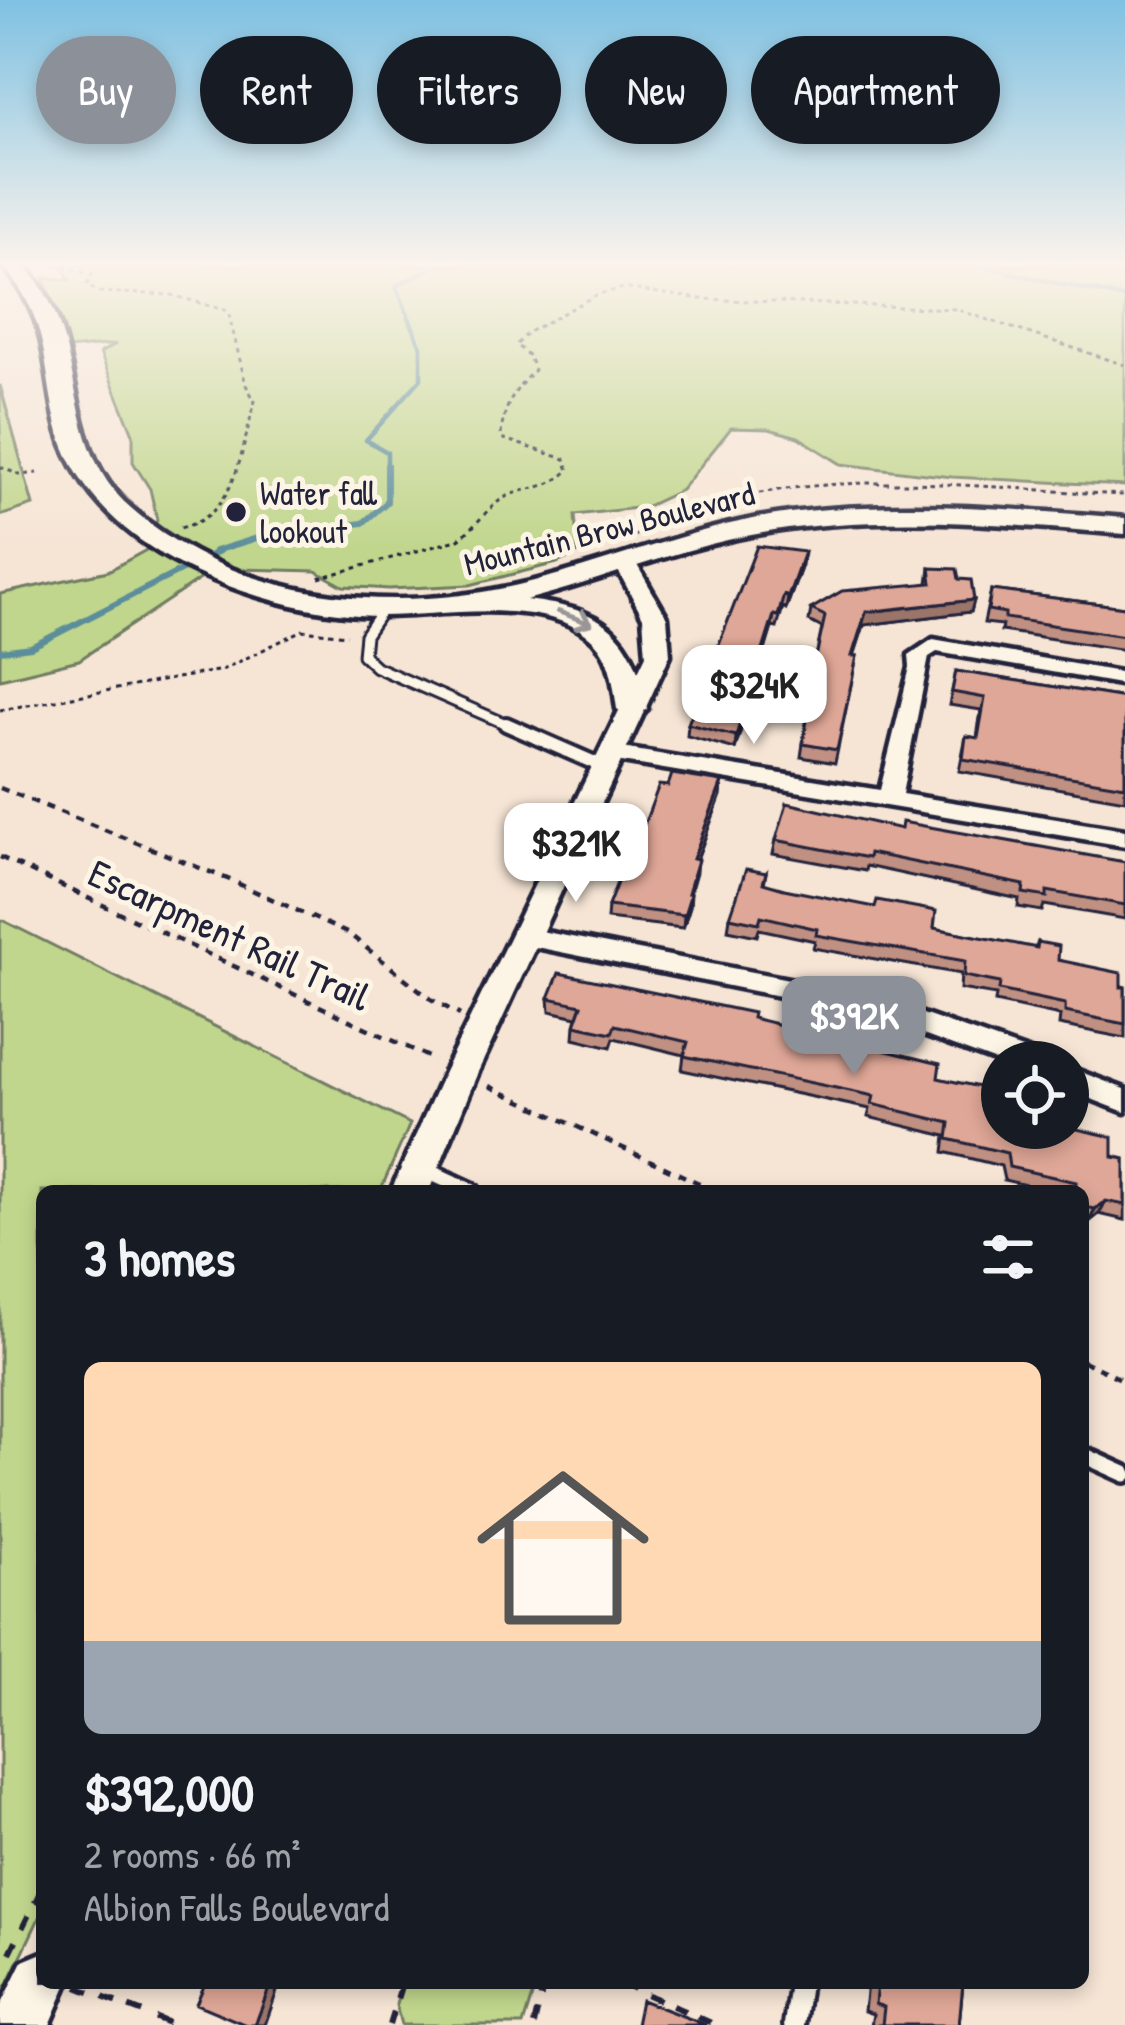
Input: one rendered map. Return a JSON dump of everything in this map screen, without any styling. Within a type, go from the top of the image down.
[{"type":"main road","name":"Mountain Brow Boulevard","points":[[55,360],[73,441],[99,490],[159,534],[256,590],[307,601],[384,607],[461,602],[522,592],[740,530],[858,514],[926,512],[1125,526]]},
{"type":"main road","points":[[461,602],[546,609],[600,628],[623,659],[632,709]]},
{"type":"street","points":[[416,1179],[658,655],[662,632],[657,614],[625,562]]},
{"type":"street","points":[[889,800],[919,655],[933,645],[1125,679]]},
{"type":"street","points":[[607,760],[1125,838]]},
{"type":"street","points":[[525,937],[866,1004],[981,1046]]},
{"type":"street","points":[[1089,1086],[1125,1101]]},
{"type":"street","points":[[21,2025],[25,1969]]},
{"type":"lane","points":[[384,607],[364,635],[362,655],[376,667],[607,760]]},
{"type":"lane","points":[[1089,1458],[1125,1474]]},
{"type":"lane","points":[[794,2025],[799,1989]]},
{"type":"path","points":[[159,534],[200,524],[236,478],[255,401],[239,360]]},
{"type":"path","points":[[315,579],[457,540],[477,528],[503,497],[552,486],[565,478],[569,470],[565,459],[501,438],[500,422],[511,393],[534,370],[530,360]]},
{"type":"path","points":[[0,467],[20,475],[38,473]]},
{"type":"path","points":[[0,710],[222,670],[303,630],[364,635]]},
{"type":"path","points":[[0,788],[230,880],[349,934],[431,999],[464,1017]]},
{"type":"path","name":"Escarpment Rail Trail","points":[[0,857],[438,1061]]},
{"type":"path","points":[[478,1081],[703,1185]]},
{"type":"path","points":[[1089,1364],[1125,1381]]},
{"type":"path","points":[[25,1969],[36,1917]]},
{"type":"path","points":[[82,1989],[174,2025]]},
{"type":"path","points":[[389,2025],[400,1989]]},
{"type":"path","points":[[534,2025],[543,1989]]},
{"type":"path","points":[[635,1989],[716,2025]]},
{"type":"green space","points":[[103,360],[1125,360],[1125,486],[952,477],[841,464],[798,437],[769,429],[731,428],[681,490],[645,507],[575,515],[578,553],[557,563],[470,585],[389,589],[343,586],[316,571],[237,569],[200,579],[79,660],[0,679],[0,594],[108,571],[148,549],[157,520],[150,489],[133,462],[133,434]]},
{"type":"green space","points":[[0,385],[33,505],[0,516]]},
{"type":"green space","points":[[0,919],[410,1124],[383,1185],[36,1185],[36,1925],[0,2000]]},
{"type":"green space","points":[[400,1989],[534,1989],[523,2025],[401,2025],[396,2005]]},
{"type":"building","points":[[757,546],[804,552],[788,597],[784,595],[778,616],[774,615],[736,736],[688,724]]},
{"type":"building","points":[[930,568],[957,569],[959,579],[971,580],[974,600],[866,612],[852,656],[857,656],[837,750],[803,744],[810,703],[806,703],[825,616],[811,609],[842,591],[932,583]]},
{"type":"building","points":[[991,590],[1125,607],[1125,636],[1005,618],[1005,613],[988,610]]},
{"type":"building","points":[[956,671],[1125,698],[1125,786],[963,759],[966,736],[978,738],[985,698],[952,692]]},
{"type":"building","points":[[672,774],[722,782],[693,859],[698,860],[684,915],[608,906],[618,880],[623,881],[659,785],[668,786]]},
{"type":"building","points":[[787,803],[901,829],[902,822],[1125,862],[1125,905],[1047,891],[1047,897],[1023,893],[1024,885],[869,853],[868,858],[776,840]]},
{"type":"building","points":[[746,869],[766,873],[763,883],[784,889],[875,907],[877,900],[936,911],[934,928],[1037,948],[1038,942],[1059,946],[1058,960],[1121,973],[1125,1024],[1065,1012],[1065,1004],[999,990],[1000,983],[964,976],[965,961],[816,935],[817,929],[761,916],[759,923],[730,917]]},
{"type":"building","points":[[559,973],[753,1013],[752,1018],[940,1064],[938,1078],[981,1087],[981,1147],[948,1139],[950,1123],[872,1104],[874,1096],[684,1056],[688,1042],[615,1025],[612,1033],[575,1025],[582,1005],[549,998]]},
{"type":"building","points":[[1089,1132],[1113,1137],[1113,1157],[1125,1159],[1125,1205],[1106,1201],[1089,1208],[1089,1185],[1009,1167],[1007,1153],[990,1149],[1089,1149]]},
{"type":"building","points":[[203,1989],[269,1989],[255,2025],[196,2004]]},
{"type":"building","points":[[876,1989],[962,1989],[959,2025],[882,2025],[884,2007],[875,2004]]},
{"type":"building","points":[[641,2000],[706,2025],[636,2025]]},
{"type":"waterway","points":[[0,651],[31,647],[219,551],[215,551],[270,534],[363,523],[387,502],[387,452],[366,440],[421,379],[421,360]]},
{"type":"place","name":"Water fall lookout","points":[[236,512]]}]
